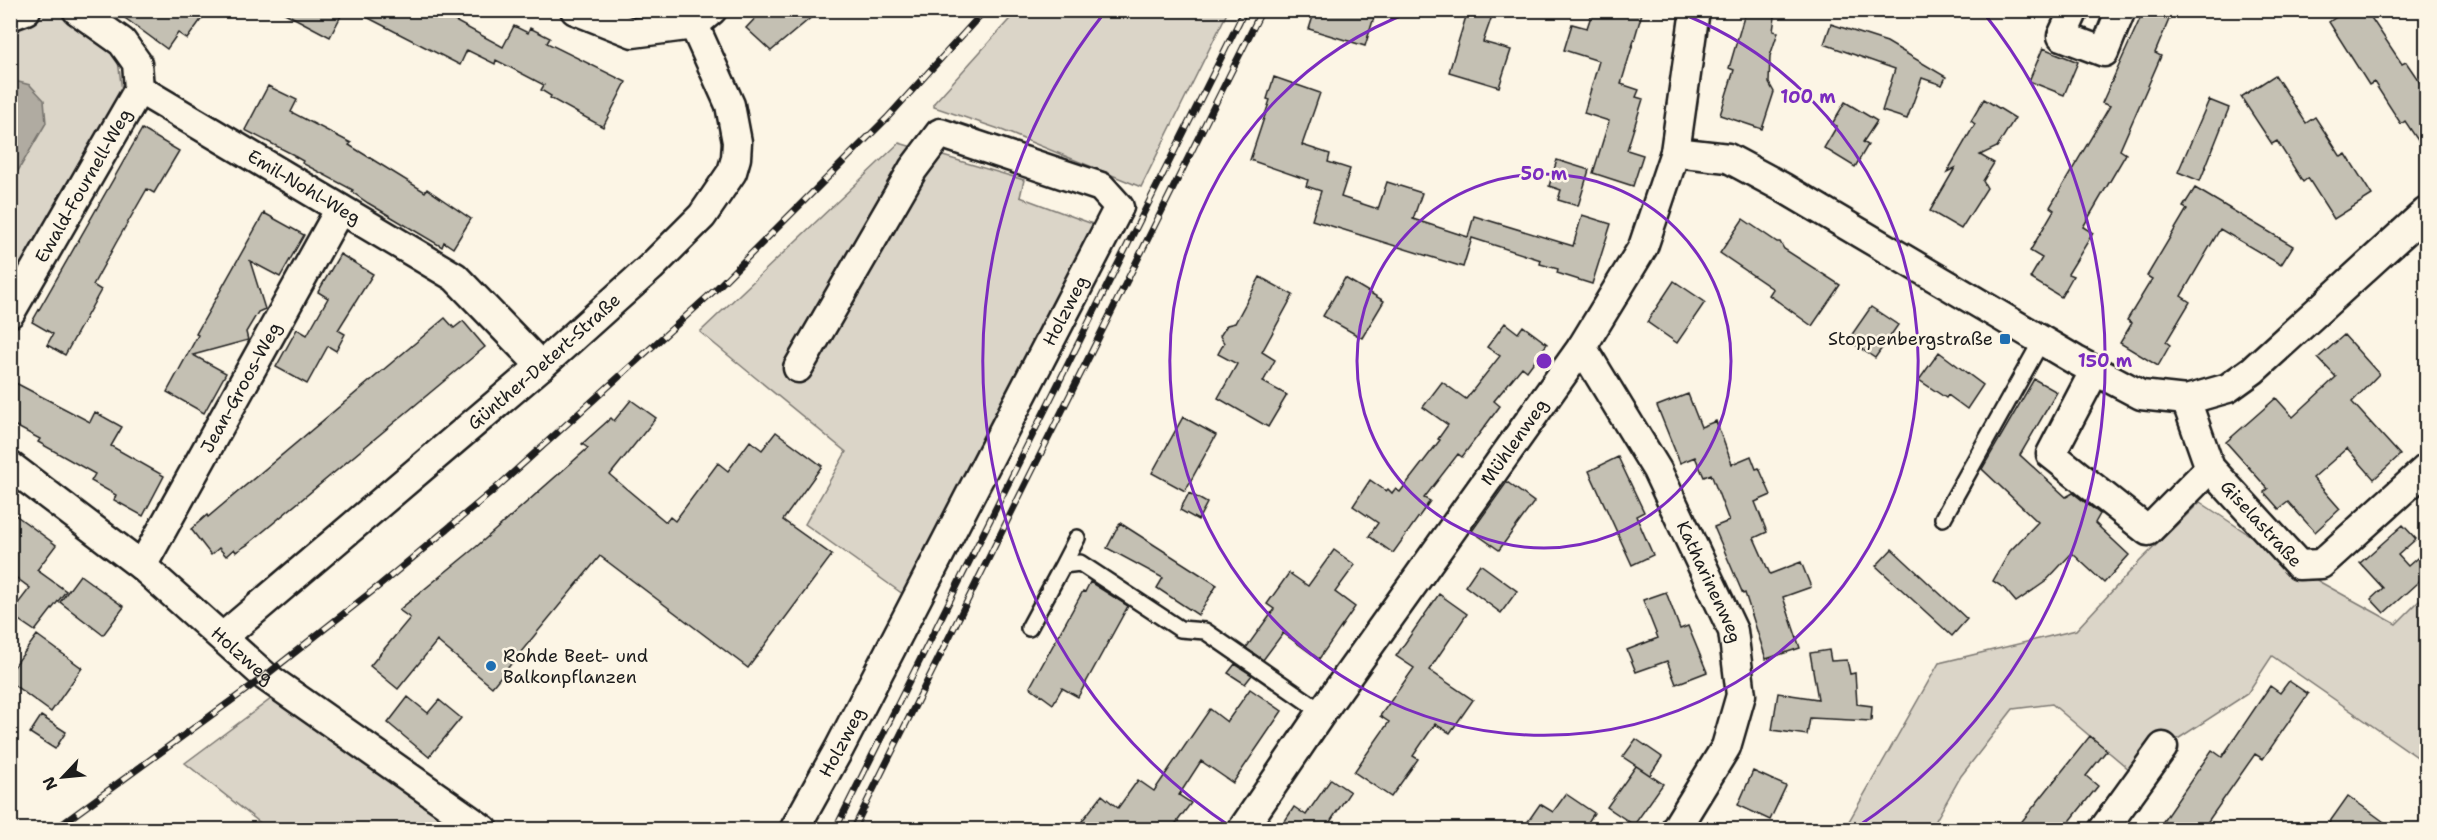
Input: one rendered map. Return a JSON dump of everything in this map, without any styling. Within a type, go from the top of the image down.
[{"type":"street","points":[[10,16],[26,10]]},
{"type":"street","points":[[77,10],[122,42],[137,63],[139,89]]},
{"type":"street","points":[[575,10],[633,33],[703,18]]},
{"type":"street","name":"Mühlenweg","points":[[1242,830],[1322,712],[1582,348],[1643,247],[1675,152],[1695,10]]},
{"type":"street","points":[[2074,10],[2062,36],[2104,51],[2121,10]]},
{"type":"street","name":"Günther-Detert-Straße","points":[[223,637],[541,366],[651,267],[702,216],[732,172],[736,158],[735,125],[703,18]]},
{"type":"street","name":"Emil-Nohl-Weg","points":[[139,89],[454,277],[541,366]]},
{"type":"street","name":"Ewald-Fournell-Weg","points":[[10,313],[139,89]]},
{"type":"street","name":"Holzweg","points":[[794,830],[839,749],[1119,207],[1101,187],[940,133],[913,169],[798,368]]},
{"type":"street","points":[[1675,152],[1728,158],[1782,187],[2141,396],[2187,400],[2228,388],[2253,370],[2427,212]]},
{"type":"street","name":"Jean-Groos-Weg","points":[[142,566],[340,209]]},
{"type":"street","name":"Katharinenweg","points":[[1582,348],[1657,470],[1733,631],[1741,694],[1726,747],[1675,830]]},
{"type":"street","points":[[2095,370],[2051,454],[2148,531],[2210,468]]},
{"type":"street","name":"Giselastraße","points":[[2187,400],[2210,468],[2299,565],[2321,564],[2427,469]]},
{"type":"street","name":"Holzweg","points":[[10,466],[142,566],[265,676],[484,830]]},
{"type":"street","points":[[2103,830],[2163,747]]},
{"type":"lane","points":[[1944,518],[2042,340]]},
{"type":"lane","points":[[1029,628],[1077,538]]},
{"type":"lane","points":[[1063,565],[1080,563],[1180,629],[1205,631],[1322,712]]},
{"type":"shaded area","points":[[50,11],[60,11],[117,53],[122,91],[11,290],[11,22]]},
{"type":"shaded area","points":[[1017,11],[1228,11],[1141,187],[999,129],[934,107],[934,103]]},
{"type":"shaded area","points":[[11,80],[30,85],[44,100],[46,123],[11,183]]},
{"type":"shaded area","points":[[899,143],[1024,180],[1020,197],[1098,226],[907,597],[805,524],[846,452],[700,332]]},
{"type":"shaded area","points":[[2200,502],[2320,582],[2396,624],[2426,594],[2426,763],[2272,656],[2247,694],[2130,770],[2052,704],[2013,709],[1961,776],[1931,829],[1844,830],[1939,663],[2076,630],[2140,561]]},
{"type":"shaded area","points":[[275,696],[449,815],[438,829],[268,829],[185,763]]},
{"type":"building","points":[[114,10],[208,10],[187,39],[178,33],[167,49]]},
{"type":"building","points":[[279,10],[344,10],[330,37]]},
{"type":"building","points":[[353,10],[435,10],[503,47],[514,26],[528,33],[530,28],[550,38],[547,43],[626,82],[603,127],[550,98],[551,96],[541,90],[544,85],[496,60],[495,64],[467,50],[460,65]]},
{"type":"building","points":[[763,10],[820,10],[771,51],[746,28]]},
{"type":"building","points":[[1315,10],[1364,10],[1375,14],[1365,46],[1309,29]]},
{"type":"building","points":[[1468,10],[1494,10],[1483,42],[1511,50],[1499,87],[1449,72]]},
{"type":"building","points":[[1593,10],[1643,10],[1621,84],[1639,90],[1636,97],[1643,99],[1627,150],[1643,155],[1633,186],[1593,173],[1609,121],[1584,113],[1599,61],[1564,50],[1572,24],[1587,28]]},
{"type":"building","points":[[1746,10],[1776,10],[1773,31],[1778,32],[1770,56],[1769,83],[1774,92],[1762,129],[1720,115],[1734,70],[1729,68]]},
{"type":"building","points":[[2144,10],[2173,10],[2155,53],[2161,56],[2120,150],[2126,154],[2083,227],[2093,233],[2068,274],[2073,276],[2061,297],[2030,278],[2042,258],[2030,251],[2054,210],[2050,207],[2110,106],[2102,103]]},
{"type":"building","points":[[2347,10],[2366,10],[2402,64],[2406,62],[2427,93],[2427,154],[2405,121],[2401,124],[2374,82],[2369,85],[2329,22]]},
{"type":"building","points":[[1831,24],[1887,42],[1946,77],[1942,85],[1922,78],[1907,119],[1882,111],[1895,69],[1824,44]]},
{"type":"building","points":[[2043,48],[2078,62],[2064,95],[2029,81]]},
{"type":"building","points":[[2275,75],[2306,123],[2315,117],[2341,157],[2346,154],[2372,195],[2334,219],[2308,178],[2303,182],[2277,141],[2272,144],[2241,97]]},
{"type":"building","points":[[1274,77],[1320,93],[1302,145],[1330,154],[1328,162],[1350,169],[1341,197],[1378,209],[1387,182],[1422,193],[1413,219],[1468,237],[1474,216],[1573,246],[1582,215],[1611,224],[1592,284],[1557,273],[1558,269],[1540,264],[1541,260],[1472,238],[1463,267],[1312,220],[1321,191],[1306,186],[1308,180],[1250,160],[1270,100],[1267,99]]},
{"type":"building","points":[[268,86],[297,100],[291,112],[351,143],[349,145],[425,192],[427,189],[471,219],[453,248],[444,242],[442,247],[368,203],[352,192],[353,190],[302,163],[303,161],[294,155],[245,130]]},
{"type":"building","points":[[1984,99],[2015,118],[1997,147],[1980,155],[1994,163],[1983,181],[1987,188],[1961,229],[1930,211],[1955,168],[1947,172],[1975,124],[1971,121]]},
{"type":"building","points":[[2209,100],[2229,108],[2200,181],[2178,172]]},
{"type":"building","points":[[1845,102],[1877,121],[1863,142],[1868,145],[1855,167],[1824,148],[1837,126],[1832,124]]},
{"type":"building","points":[[142,129],[179,151],[154,193],[147,189],[116,243],[93,285],[101,290],[65,355],[47,345],[53,334],[32,322]]},
{"type":"building","points":[[1557,160],[1589,170],[1578,206],[1558,200],[1561,190],[1549,186]]},
{"type":"building","points":[[2195,188],[2293,246],[2281,265],[2220,229],[2181,296],[2190,302],[2166,342],[2170,345],[2158,366],[2120,343],[2132,323],[2127,320],[2152,279],[2147,276],[2187,209],[2183,207]]},
{"type":"building","points":[[264,213],[304,235],[280,277],[250,261],[265,309],[258,312],[246,332],[248,340],[193,355],[226,373],[204,413],[167,392],[198,335],[196,334]]},
{"type":"building","points":[[1743,219],[1840,285],[1812,326],[1769,295],[1773,289],[1720,253]]},
{"type":"building","points":[[340,254],[373,274],[338,330],[345,334],[336,351],[328,346],[307,384],[276,367],[297,329],[307,335],[328,298],[318,292]]},
{"type":"building","points":[[1260,277],[1293,295],[1262,352],[1275,360],[1263,382],[1287,395],[1268,427],[1218,398],[1237,364],[1218,354],[1224,343],[1220,336],[1227,325],[1235,323]]},
{"type":"building","points":[[1345,278],[1384,301],[1362,338],[1323,316]]},
{"type":"building","points":[[1674,281],[1705,302],[1677,343],[1647,322]]},
{"type":"building","points":[[1871,307],[1898,325],[1875,358],[1848,340]]},
{"type":"building","points":[[445,318],[454,328],[463,321],[485,347],[247,545],[236,552],[234,549],[226,556],[219,548],[211,555],[191,529]]},
{"type":"building","points":[[1505,323],[1518,333],[1523,326],[1547,344],[1527,371],[1522,367],[1494,401],[1500,406],[1462,457],[1458,454],[1424,498],[1430,501],[1393,553],[1369,536],[1378,523],[1353,506],[1370,480],[1386,491],[1388,489],[1392,493],[1395,489],[1400,492],[1440,440],[1438,439],[1448,425],[1423,407],[1442,382],[1466,399],[1500,356],[1487,347]]},
{"type":"building","points":[[2344,335],[2379,374],[2352,402],[2400,455],[2374,479],[2347,448],[2313,478],[2340,509],[2315,532],[2288,502],[2279,509],[2264,492],[2268,489],[2226,442],[2276,398],[2293,417],[2336,377],[2318,358]]},
{"type":"building","points":[[1939,352],[1983,385],[1967,409],[1948,395],[1946,398],[1919,380]]},
{"type":"building","points":[[2034,379],[2057,392],[2020,455],[2066,497],[2073,493],[2100,514],[2095,523],[2129,555],[2104,583],[2072,553],[2045,582],[2016,602],[2004,588],[1993,581],[2010,551],[2038,522],[1982,469]]},
{"type":"building","points":[[10,380],[90,422],[95,412],[122,427],[111,446],[164,476],[143,516],[114,500],[116,495],[91,481],[95,474],[38,442],[40,439],[10,423]]},
{"type":"building","points":[[1688,394],[1701,427],[1716,421],[1732,464],[1751,456],[1756,469],[1759,468],[1771,495],[1755,502],[1767,532],[1754,538],[1770,574],[1801,562],[1811,587],[1783,597],[1800,648],[1766,659],[1745,593],[1743,594],[1714,527],[1729,521],[1711,474],[1704,477],[1695,457],[1680,463],[1657,406]]},
{"type":"building","points":[[631,400],[656,418],[610,475],[666,522],[670,517],[675,521],[718,463],[728,471],[750,441],[762,450],[776,432],[822,466],[783,520],[832,555],[748,668],[600,556],[492,687],[437,641],[398,689],[370,666],[410,618],[399,610],[476,547],[588,448],[582,444],[611,418],[614,421]]},
{"type":"building","points":[[1183,417],[1216,435],[1185,491],[1152,473]]},
{"type":"building","points":[[1618,457],[1644,512],[1636,516],[1653,555],[1632,565],[1589,471]]},
{"type":"building","points":[[1507,482],[1534,502],[1499,550],[1472,531]]},
{"type":"building","points":[[1189,493],[1207,503],[1198,520],[1180,510]]},
{"type":"building","points":[[10,511],[56,545],[37,570],[66,591],[35,631],[10,614],[30,588],[10,573]]},
{"type":"building","points":[[1120,523],[1217,585],[1198,615],[1157,588],[1163,578],[1107,548]]},
{"type":"building","points":[[2403,525],[2416,539],[2398,555],[2408,566],[2424,552],[2427,555],[2427,574],[2384,613],[2371,599],[2383,588],[2360,563]]},
{"type":"building","points":[[1892,549],[1967,619],[1952,636],[1876,566]]},
{"type":"building","points":[[1334,550],[1355,565],[1335,592],[1355,607],[1319,659],[1283,633],[1263,660],[1246,648],[1274,609],[1267,604],[1289,573],[1308,586]]},
{"type":"building","points":[[1480,564],[1517,591],[1501,613],[1465,586]]},
{"type":"building","points":[[80,575],[124,607],[103,635],[60,602]]},
{"type":"building","points":[[1090,582],[1128,606],[1078,697],[1062,688],[1053,704],[1030,687]]},
{"type":"building","points":[[1666,592],[1680,629],[1688,626],[1707,672],[1676,684],[1667,661],[1636,672],[1627,650],[1658,638],[1643,600]]},
{"type":"building","points":[[1439,594],[1467,614],[1429,670],[1473,700],[1450,733],[1435,724],[1413,756],[1418,759],[1391,797],[1354,772],[1389,722],[1380,716],[1414,668],[1396,656]]},
{"type":"building","points":[[37,635],[82,668],[51,712],[10,682],[10,672]]},
{"type":"building","points":[[1829,650],[1831,661],[1847,660],[1850,674],[1855,673],[1857,704],[1872,706],[1871,721],[1810,718],[1807,735],[1772,730],[1778,693],[1818,699],[1810,653]]},
{"type":"building","points":[[1235,664],[1252,675],[1245,684],[1228,673]]},
{"type":"building","points":[[2289,681],[2308,694],[2263,759],[2255,754],[2202,830],[2157,830],[2212,750],[2222,757],[2270,686],[2280,693]]},
{"type":"building","points":[[1250,689],[1282,711],[1233,783],[1201,761],[1179,795],[1191,803],[1171,830],[1094,830],[1082,821],[1102,795],[1118,808],[1138,780],[1154,791],[1210,709],[1227,722]]},
{"type":"building","points":[[408,697],[428,713],[439,700],[461,718],[429,757],[388,723]]},
{"type":"building","points":[[41,716],[66,732],[55,749],[30,733]]},
{"type":"building","points":[[2090,736],[2107,750],[2086,776],[2098,786],[2063,830],[2015,830]]},
{"type":"building","points":[[1636,739],[1662,757],[1650,775],[1623,757]]},
{"type":"building","points":[[1636,766],[1663,784],[1634,825],[1607,807]]},
{"type":"building","points":[[1753,771],[1786,786],[1770,820],[1738,805]]},
{"type":"building","points":[[1331,779],[1350,792],[1326,828],[1328,830],[1279,830],[1294,807],[1306,815]]},
{"type":"building","points":[[1566,794],[1594,813],[1583,830],[1522,830],[1540,804],[1553,812]]},
{"type":"building","points":[[2348,796],[2369,811],[2395,830],[2324,830]]},
{"type":"railway","points":[[54,830],[265,676],[380,585],[494,490],[716,289],[887,118],[985,10]]},
{"type":"railway","points":[[835,830],[1245,10]]},
{"type":"railway","points":[[853,830],[1262,10]]},
{"type":"place","name":"Stoppenbergstraße","points":[[2005,339]]},
{"type":"place","name":"Rohde Beet- und Balkonpflanzen","points":[[491,666]]}]
